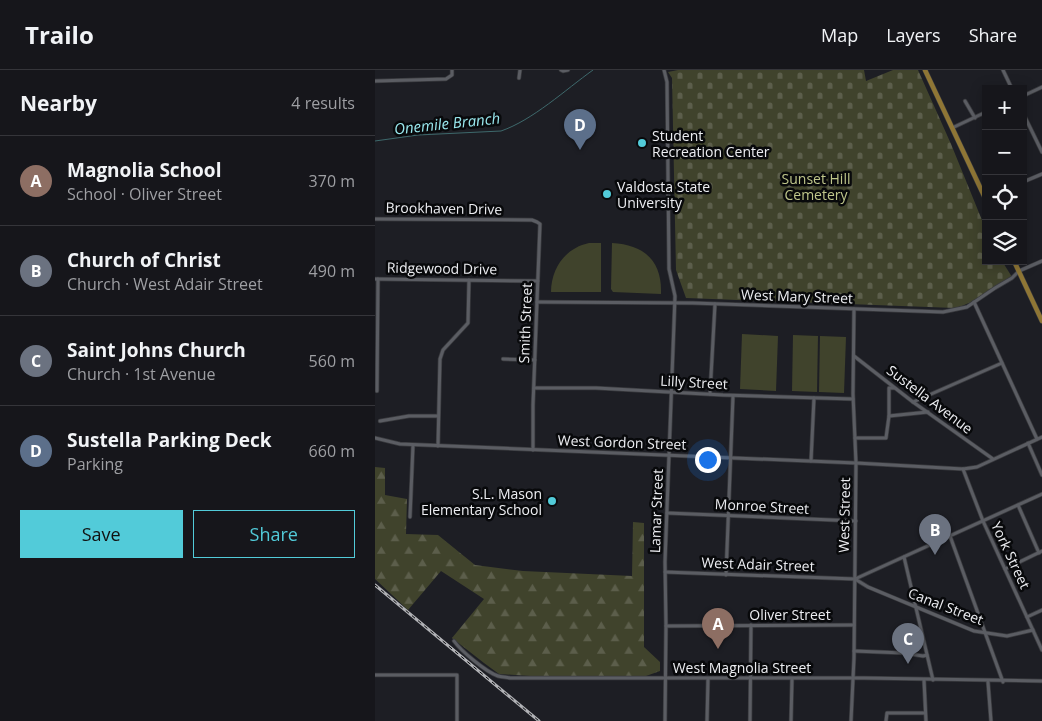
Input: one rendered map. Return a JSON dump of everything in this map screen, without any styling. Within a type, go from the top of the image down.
[{"type":"main road","points":[[925,70],[982,191]]},
{"type":"main road","points":[[1016,265],[1042,321]]},
{"type":"street","points":[[375,81],[446,79],[452,75],[452,70]]},
{"type":"street","points":[[519,78],[520,70]]},
{"type":"street","points":[[561,70],[568,70]]},
{"type":"street","points":[[664,70],[667,82],[669,269],[675,302]]},
{"type":"street","points":[[1003,70],[1010,85]]},
{"type":"street","points":[[1027,94],[1042,87]]},
{"type":"street","points":[[965,101],[975,118]]},
{"type":"street","points":[[952,128],[982,114]]},
{"type":"street","points":[[1027,121],[1042,152]]},
{"type":"street","points":[[1027,180],[1042,174]]},
{"type":"street","name":"Brookhaven Drive","points":[[375,218],[513,220]]},
{"type":"street","name":"Smith Street","points":[[513,220],[534,221],[540,224],[533,388],[533,450]]},
{"type":"street","name":"West Mary Street","points":[[537,302],[675,302],[943,312],[967,307],[1012,278],[1019,271],[1042,261]]},
{"type":"street","points":[[377,279],[377,391]]},
{"type":"street","name":"Ridgewood Drive","points":[[377,279],[538,281]]},
{"type":"street","points":[[438,446],[440,359],[443,350],[468,323],[469,280]]},
{"type":"street","name":"Lamar Street","points":[[665,721],[665,572],[675,302]]},
{"type":"street","points":[[974,302],[1037,439]]},
{"type":"street","points":[[710,394],[715,304]]},
{"type":"street","name":"West Street","points":[[851,721],[857,463],[853,399],[854,309]]},
{"type":"street","name":"Sustella Avenue","points":[[853,356],[994,460]]},
{"type":"street","points":[[503,359],[535,360]]},
{"type":"street","points":[[913,402],[1002,363]]},
{"type":"street","name":"Lilly Street","points":[[533,388],[597,388],[733,396],[853,399]]},
{"type":"street","points":[[855,438],[886,438],[889,416],[889,388],[895,388]]},
{"type":"street","points":[[726,575],[733,396]]},
{"type":"street","points":[[811,461],[814,398]]},
{"type":"street","points":[[889,416],[928,412]]},
{"type":"street","points":[[380,421],[409,416],[438,416]]},
{"type":"street","name":"West Gordon Street","points":[[375,438],[390,443],[413,445],[963,469],[994,460],[1042,437]]},
{"type":"street","points":[[1028,444],[1042,476]]},
{"type":"street","points":[[410,517],[413,445]]},
{"type":"street","name":"York Street","points":[[963,469],[983,521],[1042,650]]},
{"type":"street","name":"West Adair Street","points":[[665,572],[855,579],[1042,494]]},
{"type":"street","points":[[1005,569],[1040,552],[1017,505]]},
{"type":"street","name":"Monroe Street","points":[[667,513],[856,521]]},
{"type":"street","points":[[950,536],[1003,682]]},
{"type":"street","points":[[904,557],[933,680]]},
{"type":"street","name":"Canal Street","points":[[855,579],[868,588],[974,631],[1007,636],[1033,630]]},
{"type":"street","points":[[1027,617],[1042,610]]},
{"type":"street","points":[[750,721],[751,625]]},
{"type":"street","name":"Oliver Street","points":[[666,626],[854,625]]},
{"type":"street","name":"West Magnolia Street","points":[[454,641],[467,654],[498,676],[666,679],[853,678],[1042,682]]},
{"type":"street","points":[[854,651],[927,655]]},
{"type":"street","points":[[375,674],[457,675],[457,721]]},
{"type":"street","points":[[707,721],[708,678]]},
{"type":"street","points":[[791,721],[792,679]]},
{"type":"street","points":[[924,680],[925,721]]},
{"type":"street","points":[[988,682],[991,721]]},
{"type":"street","points":[[886,721],[887,713],[925,713]]},
{"type":"green space","name":"Sunset Hill Cemetery","points":[[678,70],[864,70],[866,81],[893,70],[918,70],[982,220],[982,265],[1004,265],[1012,277],[977,299],[955,308],[686,298],[676,270],[672,78],[668,72]]},
{"type":"green space","points":[[589,243],[601,243],[601,292],[551,292],[554,275],[561,261],[573,250]]},
{"type":"green space","points":[[612,243],[634,247],[649,257],[655,264],[658,272],[661,282],[661,294],[613,292],[611,289]]},
{"type":"green space","points":[[742,334],[778,336],[776,391],[740,389]]},
{"type":"green space","points":[[793,335],[818,336],[817,392],[792,391]]},
{"type":"green space","points":[[820,336],[846,337],[844,393],[819,392]]},
{"type":"green space","points":[[375,467],[385,468],[385,495],[407,499],[406,534],[438,535],[475,565],[523,571],[632,576],[633,522],[644,523],[644,647],[660,662],[660,671],[646,676],[530,676],[499,674],[452,638],[484,599],[441,571],[408,610],[375,579]]},
{"type":"waterway","name":"Onemile Branch","points":[[375,141],[418,135],[501,131],[525,120],[593,70]]},
{"type":"railway","points":[[375,585],[539,721]]},
{"type":"place","name":"Student Recreation Center","points":[[642,143]]},
{"type":"place","name":"Sustella Parking Deck","points":[[580,150]]},
{"type":"place","name":"Valdosta State University","points":[[607,194]]},
{"type":"place","name":"S.L. Mason Elementary School","points":[[552,501]]},
{"type":"place","name":"Church of Christ","points":[[935,555]]},
{"type":"place","name":"Magnolia School","points":[[718,649]]},
{"type":"place","name":"Saint Johns Church","points":[[908,664]]}]
